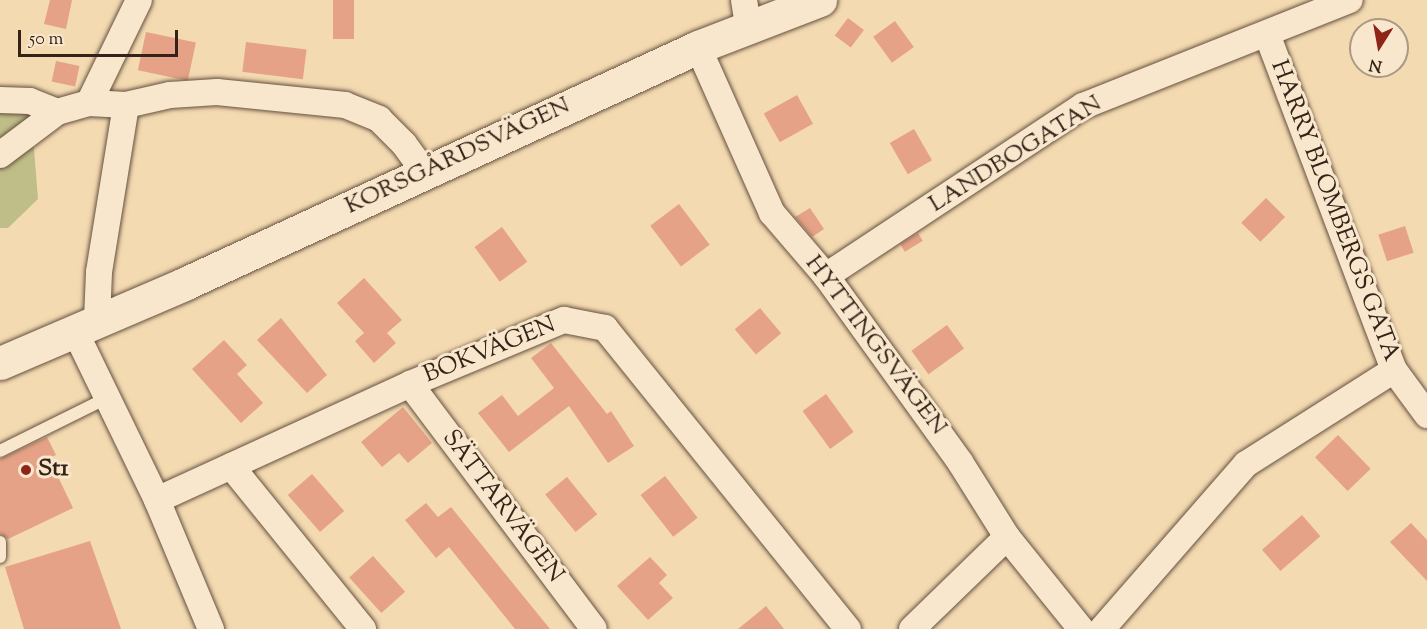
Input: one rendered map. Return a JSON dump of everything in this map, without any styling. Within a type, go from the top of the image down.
[{"type":"street","points":[[89,103],[139,0]]},
{"type":"street","name":"KORSGÅRDSVÄGEN","points":[[0,363],[698,47],[746,13],[820,0]]},
{"type":"street","name":"LANDBOGATAN","points":[[826,276],[1083,106],[1350,0]]},
{"type":"street","name":"HARRY BLOMBERGS GATA","points":[[1267,34],[1394,370],[1427,415]]},
{"type":"street","name":"HYTTINGSVÄGEN","points":[[698,47],[772,213],[826,276],[960,462],[1007,537],[1081,629]]},
{"type":"street","points":[[0,155],[57,112],[89,103],[126,105],[170,95],[217,92],[345,105],[380,119],[404,144],[424,172]]},
{"type":"street","points":[[0,100],[30,101],[57,112]]},
{"type":"street","points":[[126,105],[99,272],[86,324],[109,397],[157,500],[211,629]]},
{"type":"street","name":"BOKVÄGEN","points":[[157,500],[410,384],[564,320],[605,328],[848,629]]},
{"type":"street","points":[[1102,629],[1246,464],[1394,370]]},
{"type":"street","name":"SÄTTARVÄGEN","points":[[410,384],[594,629]]},
{"type":"street","points":[[231,466],[363,629]]},
{"type":"street","points":[[912,629],[1007,537]]},
{"type":"lane","points":[[0,452],[109,397]]},
{"type":"lane","points":[[0,542],[0,557]]},
{"type":"shaded area","points":[[0,109],[31,111],[38,199],[8,228],[0,228]]},
{"type":"building","points":[[50,0],[72,0],[66,29],[44,24]]},
{"type":"building","points":[[333,0],[354,0],[354,39],[333,39]]},
{"type":"building","points":[[848,18],[864,30],[851,48],[835,36]]},
{"type":"building","points":[[895,21],[914,47],[892,63],[873,37]]},
{"type":"building","points":[[146,32],[196,43],[188,81],[138,70]]},
{"type":"building","points":[[246,42],[307,49],[303,79],[242,72]]},
{"type":"building","points":[[56,61],[79,66],[75,87],[52,82]]},
{"type":"building","points":[[797,95],[813,124],[780,142],[764,113]]},
{"type":"building","points":[[914,129],[932,160],[908,174],[890,143]]},
{"type":"building","points":[[1266,198],[1285,217],[1260,242],[1241,223]]},
{"type":"building","points":[[679,204],[710,245],[681,266],[650,226]]},
{"type":"building","points":[[810,208],[824,229],[812,237],[795,217]]},
{"type":"building","points":[[1405,226],[1414,253],[1387,261],[1378,235]]},
{"type":"building","points":[[502,227],[527,262],[500,282],[474,247]]},
{"type":"building","points":[[918,233],[923,241],[905,252],[900,244]]},
{"type":"building","points":[[364,278],[402,320],[387,333],[396,343],[374,363],[355,341],[364,333],[337,303]]},
{"type":"building","points":[[760,308],[781,333],[756,354],[735,329]]},
{"type":"building","points":[[281,318],[327,375],[307,393],[257,340]]},
{"type":"building","points":[[947,325],[964,348],[928,374],[911,351]]},
{"type":"building","points":[[224,340],[247,365],[237,374],[263,403],[241,423],[192,369]]},
{"type":"building","points":[[551,343],[607,414],[611,411],[634,446],[608,463],[569,406],[509,452],[478,413],[502,395],[518,416],[554,388],[531,358]]},
{"type":"building","points":[[826,394],[854,432],[830,449],[803,411]]},
{"type":"building","points":[[403,407],[432,443],[408,463],[399,453],[382,467],[361,442]]},
{"type":"building","points":[[1338,435],[1371,469],[1348,491],[1315,457]]},
{"type":"building","points":[[47,437],[56,455],[49,458],[73,508],[8,539],[0,534],[0,459]]},
{"type":"building","points":[[312,474],[344,511],[320,532],[288,495]]},
{"type":"building","points":[[665,476],[698,518],[673,537],[641,495]]},
{"type":"building","points":[[567,477],[597,514],[575,532],[545,495]]},
{"type":"building","points":[[426,503],[438,517],[451,507],[550,629],[515,629],[449,547],[436,558],[405,520]]},
{"type":"building","points":[[1302,515],[1320,536],[1280,571],[1262,550]]},
{"type":"building","points":[[1411,523],[1427,540],[1427,581],[1390,542]]},
{"type":"building","points":[[90,541],[121,629],[24,629],[5,567]]},
{"type":"building","points":[[373,556],[405,592],[381,613],[349,577]]},
{"type":"building","points":[[650,557],[667,575],[659,583],[673,598],[648,620],[617,586]]},
{"type":"building","points":[[766,606],[784,629],[738,629]]},
{"type":"place","name":"St1","points":[[26,470]]}]
